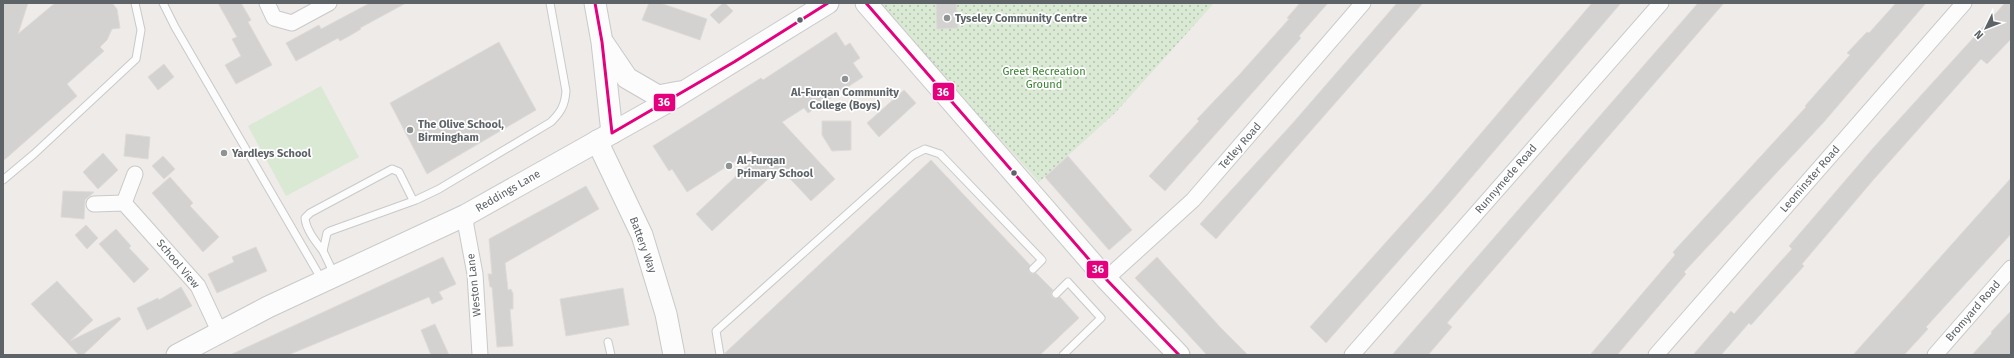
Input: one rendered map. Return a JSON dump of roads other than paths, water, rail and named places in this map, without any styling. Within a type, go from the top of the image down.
[{"type":"street","points":[[267,3],[274,18],[292,23],[329,3]]},
{"type":"street","name":"Battery Way","points":[[595,3],[602,42],[604,137],[642,235],[666,314],[674,355]]},
{"type":"street","name":"Reddings Lane","points":[[177,355],[268,307],[466,215],[734,62],[828,3]]},
{"type":"street","points":[[866,3],[1106,279],[1179,355]]},
{"type":"street","name":"Tetley Road","points":[[1106,279],[1193,200],[1364,3]]},
{"type":"street","name":"Runnymede Road","points":[[1352,355],[1661,3]]},
{"type":"street","name":"Leominster Road","points":[[1656,355],[1964,3]]},
{"type":"street","points":[[602,42],[627,78],[658,96],[682,92]]},
{"type":"street","points":[[94,204],[124,203],[135,174]]},
{"type":"street","name":"School View","points":[[124,203],[198,286],[220,333]]},
{"type":"street","name":"Weston Lane","points":[[466,215],[466,226],[475,274],[480,355]]},
{"type":"street","name":"Bromyard Road","points":[[1935,355],[2011,268]]},
{"type":"lane","points":[[3,180],[34,154],[136,59],[141,30],[135,3]]},
{"type":"lane","points":[[163,3],[329,279]]},
{"type":"lane","points":[[323,252],[326,233],[439,189],[551,122],[561,112],[565,103],[566,91],[550,3]]},
{"type":"lane","points":[[720,355],[716,331],[913,155],[925,149],[940,154],[1042,260],[1033,269]]},
{"type":"lane","points":[[329,279],[323,252],[304,221],[310,213],[392,169],[399,172],[414,200]]},
{"type":"lane","points":[[1056,294],[1068,282],[1101,318],[1063,355]]},
{"type":"lane","points":[[608,342],[611,355]]},
{"type":"place","name":"Tyseley Community Centre","points":[[947,18]]},
{"type":"place","name":"Al-Furqan Community College (Boys)","points":[[845,79]]},
{"type":"place","name":"The Olive School, Birmingham","points":[[410,130]]},
{"type":"place","name":"Yardleys School","points":[[224,153]]},
{"type":"place","name":"Al-Furqan Primary School","points":[[729,166]]},
{"type":"park label","name":"Greet Recreation Ground","points":[[1044,77]]}]
